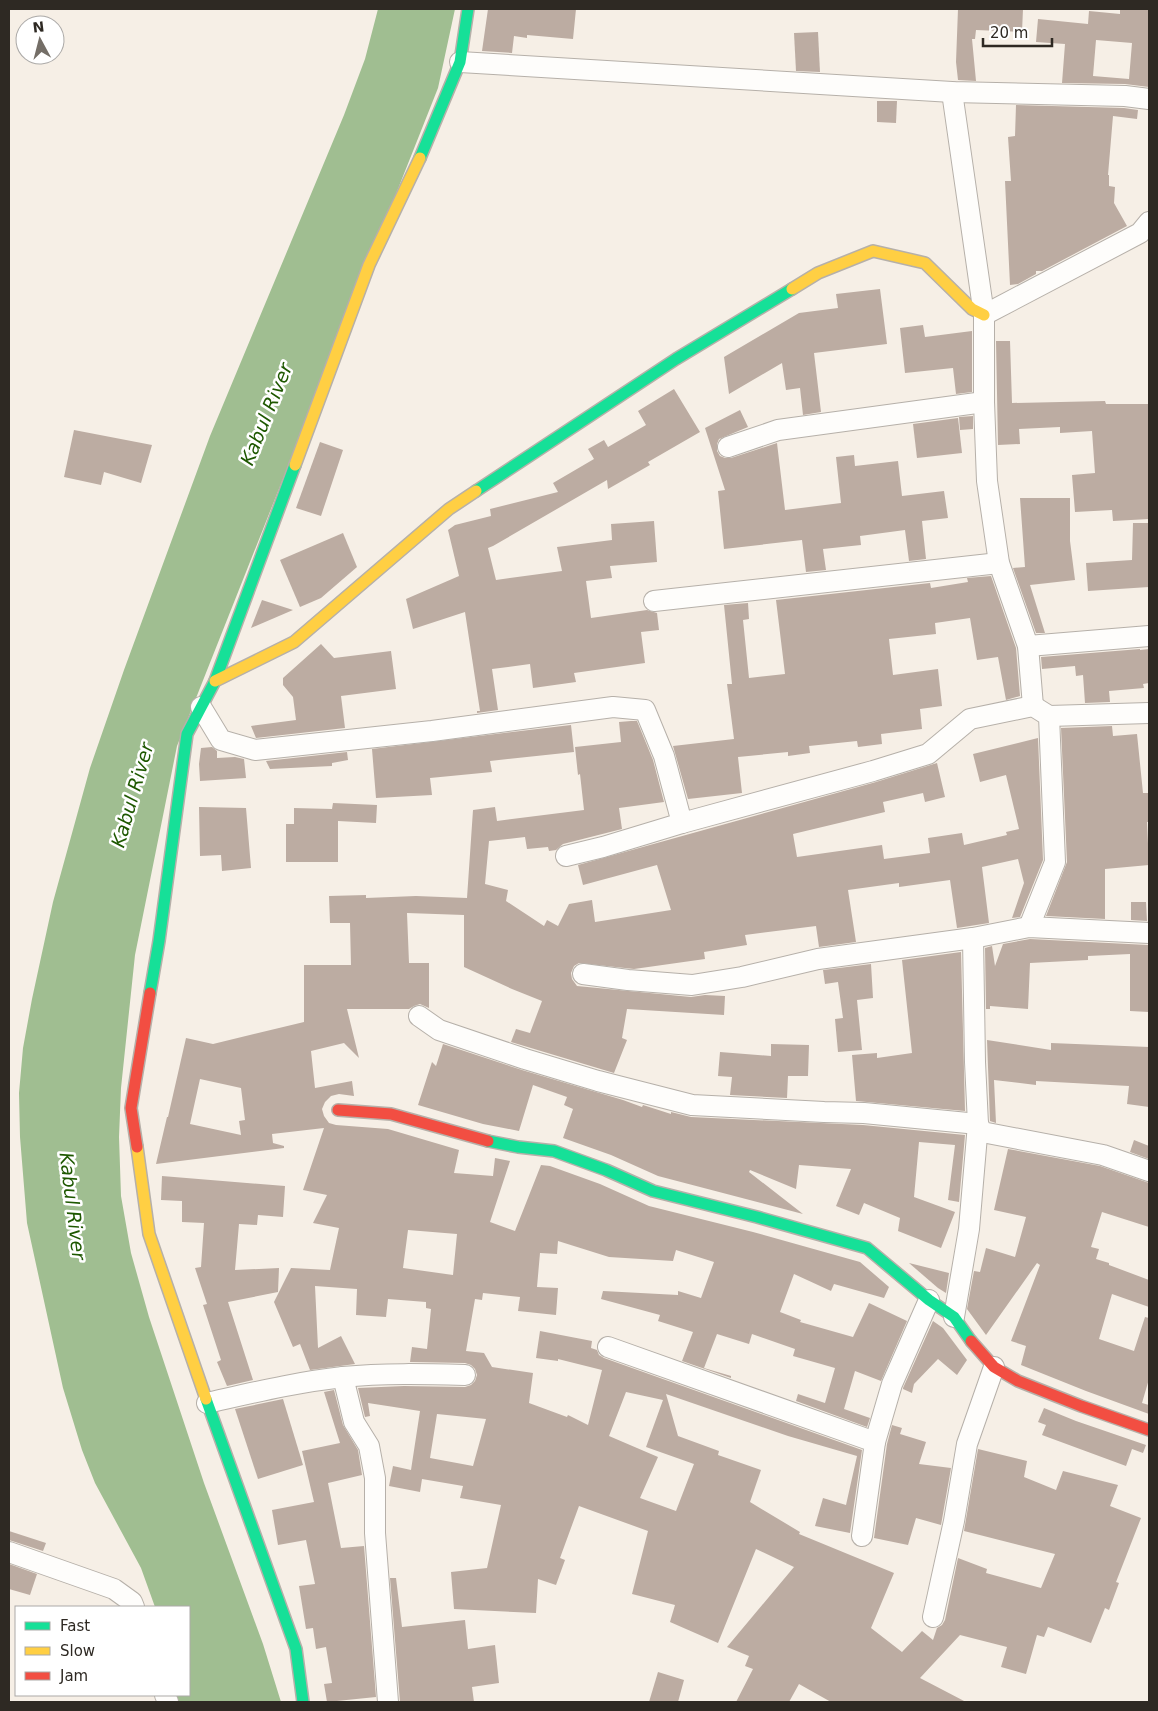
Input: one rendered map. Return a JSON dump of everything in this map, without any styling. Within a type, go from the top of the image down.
[{"type":"street","points":[[303,1702],[296,1649],[207,1403],[149,1234],[131,1108],[159,941],[187,734],[215,681],[369,265],[431,134],[460,62],[468,9]]},
{"type":"street","points":[[460,62],[952,92],[1125,96],[1149,99]]},
{"type":"street","points":[[952,92],[984,315],[984,402],[987,481],[999,564],[1028,646],[1041,711],[1055,862],[1029,927]]},
{"type":"street","points":[[984,315],[1146,230]]},
{"type":"street","points":[[215,681],[294,642],[449,509],[676,359],[818,273],[873,252],[925,263],[972,309],[984,315]]},
{"type":"street","points":[[728,447],[778,430],[984,402]]},
{"type":"street","points":[[654,601],[999,564]]},
{"type":"street","points":[[1028,646],[1149,636]]},
{"type":"street","points":[[201,707],[221,740],[255,750],[432,731],[614,707],[645,710],[664,756],[682,823]]},
{"type":"street","points":[[566,856],[928,754],[970,719],[1041,711],[1149,713]]},
{"type":"street","points":[[583,974],[692,985],[818,959],[973,938],[1029,927],[1149,933]]},
{"type":"street","points":[[954,1317],[969,1229],[978,1124],[973,938]]},
{"type":"street","points":[[419,1016],[439,1030],[508,1053],[598,1082],[692,1106],[864,1113],[978,1124]]},
{"type":"street","points":[[338,1110],[391,1114],[479,1139],[518,1147],[554,1151],[606,1170],[653,1191],[757,1216],[867,1248],[929,1300],[954,1317],[969,1340],[994,1367],[1018,1381],[1080,1406],[1149,1430]]},
{"type":"street","points":[[978,1124],[982,1132],[1102,1156],[1149,1171]]},
{"type":"street","points":[[862,1536],[875,1442],[892,1384],[929,1300]]},
{"type":"street","points":[[608,1347],[875,1442]]},
{"type":"street","points":[[933,1617],[954,1521],[966,1444],[994,1367]]},
{"type":"street","points":[[207,1403],[271,1389],[343,1377],[419,1374],[465,1375]]},
{"type":"street","points":[[343,1377],[354,1422],[369,1446],[375,1478],[375,1533],[388,1702]]},
{"type":"street","points":[[9,1552],[114,1589],[132,1602],[134,1606]]},
{"type":"water","name":"Kabul River","points":[[378,9],[455,9],[438,88],[177,746],[135,955],[121,1088],[119,1137],[121,1196],[131,1253],[149,1317],[204,1483],[263,1644],[281,1702],[177,1702],[174,1696],[190,1696],[190,1606],[155,1606],[141,1568],[95,1483],[82,1450],[63,1388],[27,1223],[20,1137],[19,1093],[23,1048],[53,902],[90,768],[210,436],[344,115],[365,59]]},
{"type":"building","points":[[488,9],[576,9],[573,39],[527,35],[527,38],[514,36],[512,53],[482,51]]},
{"type":"building","points":[[958,9],[1023,9],[1022,32],[976,30],[975,39],[972,39],[976,81],[958,80],[956,62]]},
{"type":"building","points":[[1120,9],[1149,9],[1149,87],[1125,84],[1062,83],[1065,44],[1036,42],[1038,19],[1088,24],[1089,11],[1120,14]],"holes":[[[1096,40],[1132,43],[1129,79],[1093,76]]]},
{"type":"building","points":[[818,32],[820,72],[796,71],[794,33]]},
{"type":"building","points":[[877,101],[897,101],[896,123],[877,122]]},
{"type":"building","points":[[1016,105],[1138,110],[1137,119],[1113,116],[1108,175],[1109,186],[1115,187],[1114,203],[1127,226],[1042,271],[1036,271],[1036,274],[1018,284],[1010,285],[1005,181],[1011,181],[1008,137],[1015,136]]},
{"type":"building","points":[[880,289],[887,344],[814,353],[821,412],[803,415],[800,388],[786,390],[782,363],[729,394],[724,357],[799,313],[838,308],[836,294]]},
{"type":"building","points":[[923,325],[925,337],[972,331],[972,392],[956,394],[953,368],[905,373],[900,328]]},
{"type":"building","points":[[996,341],[1010,341],[1012,403],[1105,401],[1106,404],[1149,404],[1149,519],[1113,521],[1112,510],[1075,512],[1072,475],[1095,473],[1092,431],[1060,433],[1060,427],[1019,429],[1020,444],[998,445]]},
{"type":"building","points":[[674,389],[700,432],[648,462],[650,465],[608,489],[607,480],[488,548],[496,580],[562,571],[557,547],[612,540],[611,524],[654,521],[657,562],[610,566],[612,578],[586,581],[591,618],[647,610],[657,613],[659,630],[641,632],[645,663],[574,673],[576,682],[533,688],[530,664],[492,669],[498,710],[477,713],[477,711],[480,711],[465,612],[413,629],[406,599],[459,576],[448,530],[455,525],[491,516],[490,509],[558,492],[553,483],[594,459],[588,449],[604,440],[608,447],[646,425],[638,411]]},
{"type":"building","points":[[740,410],[748,427],[719,439],[717,451],[720,456],[731,458],[777,443],[785,510],[841,503],[836,457],[854,455],[855,466],[898,461],[902,496],[944,491],[948,518],[922,521],[926,559],[909,561],[905,530],[860,536],[861,545],[823,549],[826,570],[806,572],[802,540],[724,549],[718,491],[725,490],[705,428]]},
{"type":"building","points":[[973,416],[973,429],[960,430],[959,417]]},
{"type":"building","points":[[958,418],[962,453],[917,458],[913,424]]},
{"type":"building","points":[[74,430],[152,445],[141,483],[104,472],[101,485],[64,477]]},
{"type":"building","points":[[320,442],[343,450],[321,516],[296,508]]},
{"type":"building","points":[[1020,498],[1070,498],[1070,541],[1075,580],[1030,585],[1045,633],[1036,633],[1013,568],[1025,567]]},
{"type":"building","points":[[1133,523],[1149,523],[1149,587],[1088,591],[1086,563],[1132,560]]},
{"type":"building","points":[[343,533],[357,567],[321,598],[300,607],[280,560]]},
{"type":"building","points":[[991,576],[1016,648],[1020,696],[1006,700],[998,657],[977,660],[970,618],[935,623],[936,634],[889,639],[893,675],[938,669],[942,706],[920,709],[922,729],[881,734],[882,744],[858,747],[857,741],[809,746],[810,753],[788,756],[788,752],[738,757],[742,793],[688,799],[673,746],[734,739],[727,684],[732,684],[724,605],[748,603],[749,619],[743,620],[749,678],[785,674],[776,600],[930,583],[931,588],[968,582],[967,578]]},
{"type":"building","points":[[262,600],[293,610],[251,628]]},
{"type":"building","points":[[321,644],[334,658],[391,651],[396,689],[341,696],[345,728],[256,738],[251,726],[296,720],[293,697],[283,685],[283,678]]},
{"type":"building","points":[[1149,649],[1149,683],[1143,684],[1144,688],[1109,691],[1110,702],[1085,703],[1083,675],[1076,676],[1075,666],[1042,669],[1041,657]]},
{"type":"building","points":[[637,721],[653,760],[664,802],[619,808],[622,829],[563,844],[556,850],[549,851],[548,847],[527,849],[525,837],[489,841],[485,884],[508,890],[506,901],[544,926],[547,920],[558,926],[569,904],[592,900],[595,922],[671,910],[657,865],[583,885],[578,865],[876,782],[937,763],[945,797],[925,802],[923,793],[883,802],[885,812],[793,834],[797,857],[882,845],[884,859],[930,853],[928,838],[962,833],[964,845],[1007,835],[1006,832],[1019,829],[1006,775],[980,782],[973,754],[1038,738],[1043,860],[1020,917],[1012,918],[1024,883],[1018,859],[982,867],[989,923],[957,928],[950,880],[899,887],[899,883],[848,890],[856,942],[819,947],[816,926],[745,935],[747,945],[704,952],[705,959],[634,969],[579,963],[574,966],[571,973],[572,979],[577,986],[691,997],[705,995],[725,996],[724,1015],[627,1009],[622,1038],[627,1040],[614,1073],[511,1042],[516,1029],[530,1033],[542,1001],[464,967],[464,915],[407,913],[409,963],[429,963],[429,1008],[420,1004],[409,1009],[347,1009],[359,1058],[344,1043],[311,1051],[315,1088],[352,1081],[354,1096],[339,1094],[331,1096],[325,1102],[322,1109],[324,1116],[329,1123],[336,1125],[388,1129],[459,1150],[454,1173],[493,1176],[495,1158],[510,1161],[490,1222],[515,1231],[541,1165],[550,1166],[600,1184],[649,1206],[753,1232],[860,1262],[889,1287],[884,1298],[834,1284],[831,1291],[794,1274],[780,1312],[801,1320],[800,1322],[853,1337],[869,1303],[907,1321],[881,1381],[855,1371],[844,1409],[870,1418],[867,1427],[796,1401],[798,1394],[825,1403],[835,1368],[793,1356],[795,1349],[752,1334],[749,1344],[717,1334],[704,1368],[731,1376],[731,1378],[682,1361],[693,1332],[658,1321],[660,1315],[601,1299],[603,1291],[678,1295],[678,1291],[701,1298],[714,1262],[676,1250],[673,1261],[609,1257],[558,1241],[557,1254],[540,1253],[537,1287],[558,1288],[556,1315],[518,1311],[520,1297],[483,1293],[482,1300],[475,1299],[466,1351],[484,1353],[492,1367],[533,1373],[529,1403],[567,1417],[568,1415],[588,1425],[602,1370],[558,1359],[558,1361],[536,1358],[540,1331],[592,1341],[591,1348],[597,1350],[599,1355],[604,1358],[862,1450],[850,1533],[815,1526],[823,1498],[846,1505],[857,1456],[788,1436],[666,1394],[678,1436],[719,1451],[718,1455],[761,1470],[750,1502],[800,1532],[799,1534],[894,1573],[871,1628],[902,1652],[922,1631],[933,1640],[937,1628],[945,1620],[958,1558],[987,1569],[986,1573],[1041,1588],[1055,1554],[964,1531],[978,1449],[1027,1461],[1024,1477],[1056,1490],[1063,1471],[1118,1485],[1110,1506],[1141,1518],[1116,1582],[1119,1583],[1109,1610],[1105,1608],[1091,1643],[1048,1627],[1044,1637],[1037,1635],[1026,1674],[1001,1667],[1007,1647],[960,1635],[920,1678],[966,1702],[831,1702],[799,1684],[789,1702],[736,1702],[753,1669],[745,1666],[749,1656],[727,1647],[794,1567],[756,1549],[718,1643],[670,1622],[675,1605],[632,1594],[648,1531],[579,1506],[560,1558],[565,1560],[556,1585],[538,1579],[536,1613],[454,1609],[451,1572],[487,1568],[501,1505],[460,1498],[463,1486],[422,1479],[420,1492],[389,1486],[393,1466],[411,1470],[420,1411],[368,1403],[370,1416],[365,1417],[358,1388],[404,1386],[465,1387],[475,1381],[477,1375],[475,1369],[465,1363],[410,1362],[412,1347],[427,1349],[431,1309],[426,1308],[426,1302],[388,1299],[386,1317],[356,1315],[357,1289],[315,1286],[318,1348],[341,1336],[355,1364],[310,1370],[300,1344],[293,1347],[274,1302],[291,1268],[330,1270],[339,1228],[313,1223],[327,1195],[303,1190],[324,1128],[272,1134],[273,1143],[284,1146],[284,1148],[156,1164],[186,1038],[213,1044],[304,1022],[304,965],[351,965],[350,923],[330,923],[329,896],[366,895],[366,898],[416,896],[467,898],[473,810],[495,807],[497,821],[584,810],[575,747],[621,742],[619,722]],"holes":[[[200,1079],[241,1088],[245,1120],[239,1121],[241,1135],[190,1124]],[[408,1230],[457,1234],[453,1275],[403,1268]],[[626,1392],[663,1400],[646,1447],[694,1464],[676,1511],[640,1498],[658,1457],[609,1436]],[[437,1414],[486,1419],[473,1466],[430,1458]]]},
{"type":"building","points":[[571,725],[574,752],[490,761],[492,772],[430,778],[432,795],[376,798],[372,749]]},
{"type":"building","points":[[1112,726],[1113,736],[1137,734],[1143,793],[1149,793],[1149,822],[1147,822],[1149,865],[1105,869],[1105,919],[1046,916],[1067,862],[1061,728]]},
{"type":"building","points":[[212,747],[217,751],[217,758],[235,757],[244,759],[246,778],[200,781],[199,764],[201,748]]},
{"type":"building","points":[[347,752],[348,760],[332,763],[332,766],[270,769],[266,761]]},
{"type":"building","points":[[333,803],[377,805],[376,823],[338,821],[338,862],[286,862],[286,824],[294,824],[294,808],[332,809]]},
{"type":"building","points":[[199,807],[246,808],[251,868],[222,871],[221,855],[200,856]]},
{"type":"building","points":[[1131,902],[1146,902],[1147,921],[1131,920]]},
{"type":"building","points":[[1030,939],[1148,945],[1149,1012],[1130,1011],[1130,954],[1088,956],[1088,960],[1030,963],[1028,1009],[990,1006],[990,1009],[986,1009],[985,948],[992,946],[995,966],[1003,944]]},
{"type":"building","points":[[961,952],[965,1111],[856,1101],[852,1055],[877,1053],[877,1058],[912,1053],[902,960]]},
{"type":"building","points":[[871,964],[873,998],[857,1000],[862,1050],[838,1052],[835,1019],[843,1018],[838,982],[825,984],[823,970]]},
{"type":"building","points":[[987,1040],[1051,1050],[1051,1043],[1149,1047],[1149,1107],[1127,1104],[1129,1086],[1036,1081],[1036,1085],[994,1080],[996,1123],[990,1121]]},
{"type":"building","points":[[443,1044],[642,1107],[643,1105],[671,1114],[671,1112],[691,1117],[863,1125],[965,1135],[959,1202],[948,1200],[955,1145],[919,1142],[914,1197],[955,1212],[941,1248],[898,1231],[900,1218],[864,1203],[859,1215],[836,1206],[851,1169],[799,1165],[796,1189],[750,1170],[749,1172],[803,1214],[658,1176],[611,1155],[563,1138],[573,1109],[564,1105],[567,1097],[533,1085],[519,1131],[483,1124],[418,1105],[432,1062],[436,1066]]},
{"type":"building","points":[[771,1044],[809,1045],[808,1076],[788,1076],[787,1098],[730,1095],[732,1077],[718,1076],[720,1052],[771,1056]]},
{"type":"building","points":[[1134,1140],[1149,1146],[1149,1159],[1130,1152]]},
{"type":"building","points":[[1008,1149],[1100,1166],[1149,1183],[1149,1227],[1102,1212],[1091,1247],[1099,1249],[1096,1259],[1149,1280],[1149,1307],[1112,1294],[1099,1339],[1134,1351],[1145,1317],[1149,1318],[1149,1379],[1142,1403],[1149,1405],[1149,1414],[1021,1365],[1026,1346],[1011,1341],[1040,1265],[1037,1263],[986,1335],[967,1309],[974,1271],[980,1272],[986,1248],[1015,1257],[1026,1217],[994,1210]]},
{"type":"building","points":[[162,1176],[285,1186],[283,1217],[258,1215],[257,1225],[239,1224],[235,1270],[279,1268],[278,1292],[228,1302],[253,1380],[227,1386],[217,1362],[221,1360],[203,1305],[207,1304],[195,1268],[201,1267],[204,1223],[182,1222],[182,1201],[161,1200]]},
{"type":"building","points":[[909,1263],[949,1273],[946,1293],[938,1288]]},
{"type":"building","points":[[933,1321],[943,1328],[967,1360],[957,1375],[938,1359],[914,1384],[912,1393],[903,1388]]},
{"type":"building","points":[[334,1390],[343,1425],[358,1450],[362,1475],[328,1483],[341,1548],[364,1546],[376,1697],[327,1702],[324,1684],[332,1683],[326,1647],[316,1649],[313,1628],[306,1629],[299,1586],[315,1584],[306,1540],[278,1545],[272,1510],[314,1502],[302,1451],[340,1443],[324,1392]]},
{"type":"building","points":[[283,1399],[303,1465],[258,1479],[235,1409]]},
{"type":"building","points":[[1044,1408],[1146,1445],[1143,1453],[1132,1449],[1126,1466],[1042,1435],[1046,1425],[1038,1422]]},
{"type":"building","points":[[892,1425],[902,1428],[900,1434],[926,1442],[919,1464],[951,1468],[941,1525],[916,1518],[908,1545],[874,1538],[887,1444]]},
{"type":"building","points":[[9,1531],[46,1543],[43,1551],[9,1540]]},
{"type":"building","points":[[9,1564],[37,1574],[30,1595],[9,1589]]},
{"type":"building","points":[[390,1578],[396,1578],[402,1627],[465,1620],[468,1649],[495,1645],[499,1683],[472,1687],[474,1702],[400,1702]]},
{"type":"building","points":[[658,1672],[684,1680],[678,1702],[649,1702]]},
{"type":"traffic: fast","points":[[420,158],[460,62],[468,9]]},
{"type":"traffic: fast","points":[[476,491],[676,359],[792,289]]},
{"type":"traffic: fast","points":[[150,993],[159,941],[187,734],[215,681],[295,465]]},
{"type":"traffic: fast","points":[[488,1141],[554,1151],[606,1170],[653,1191],[757,1217],[867,1248],[929,1300],[954,1317],[971,1341]]},
{"type":"traffic: fast","points":[[206,1399],[296,1649],[303,1702]]},
{"type":"traffic: slow","points":[[295,465],[369,265],[420,158]]},
{"type":"traffic: slow","points":[[792,289],[818,273],[873,251],[925,263],[972,309],[984,315]]},
{"type":"traffic: slow","points":[[215,681],[294,642],[449,509],[476,491]]},
{"type":"traffic: slow","points":[[137,1147],[149,1234],[206,1399]]},
{"type":"traffic: jam","points":[[137,1147],[131,1108],[150,993]]},
{"type":"traffic: jam","points":[[338,1110],[391,1114],[488,1141]]},
{"type":"traffic: jam","points":[[971,1341],[994,1367],[1018,1381],[1149,1430]]}]
